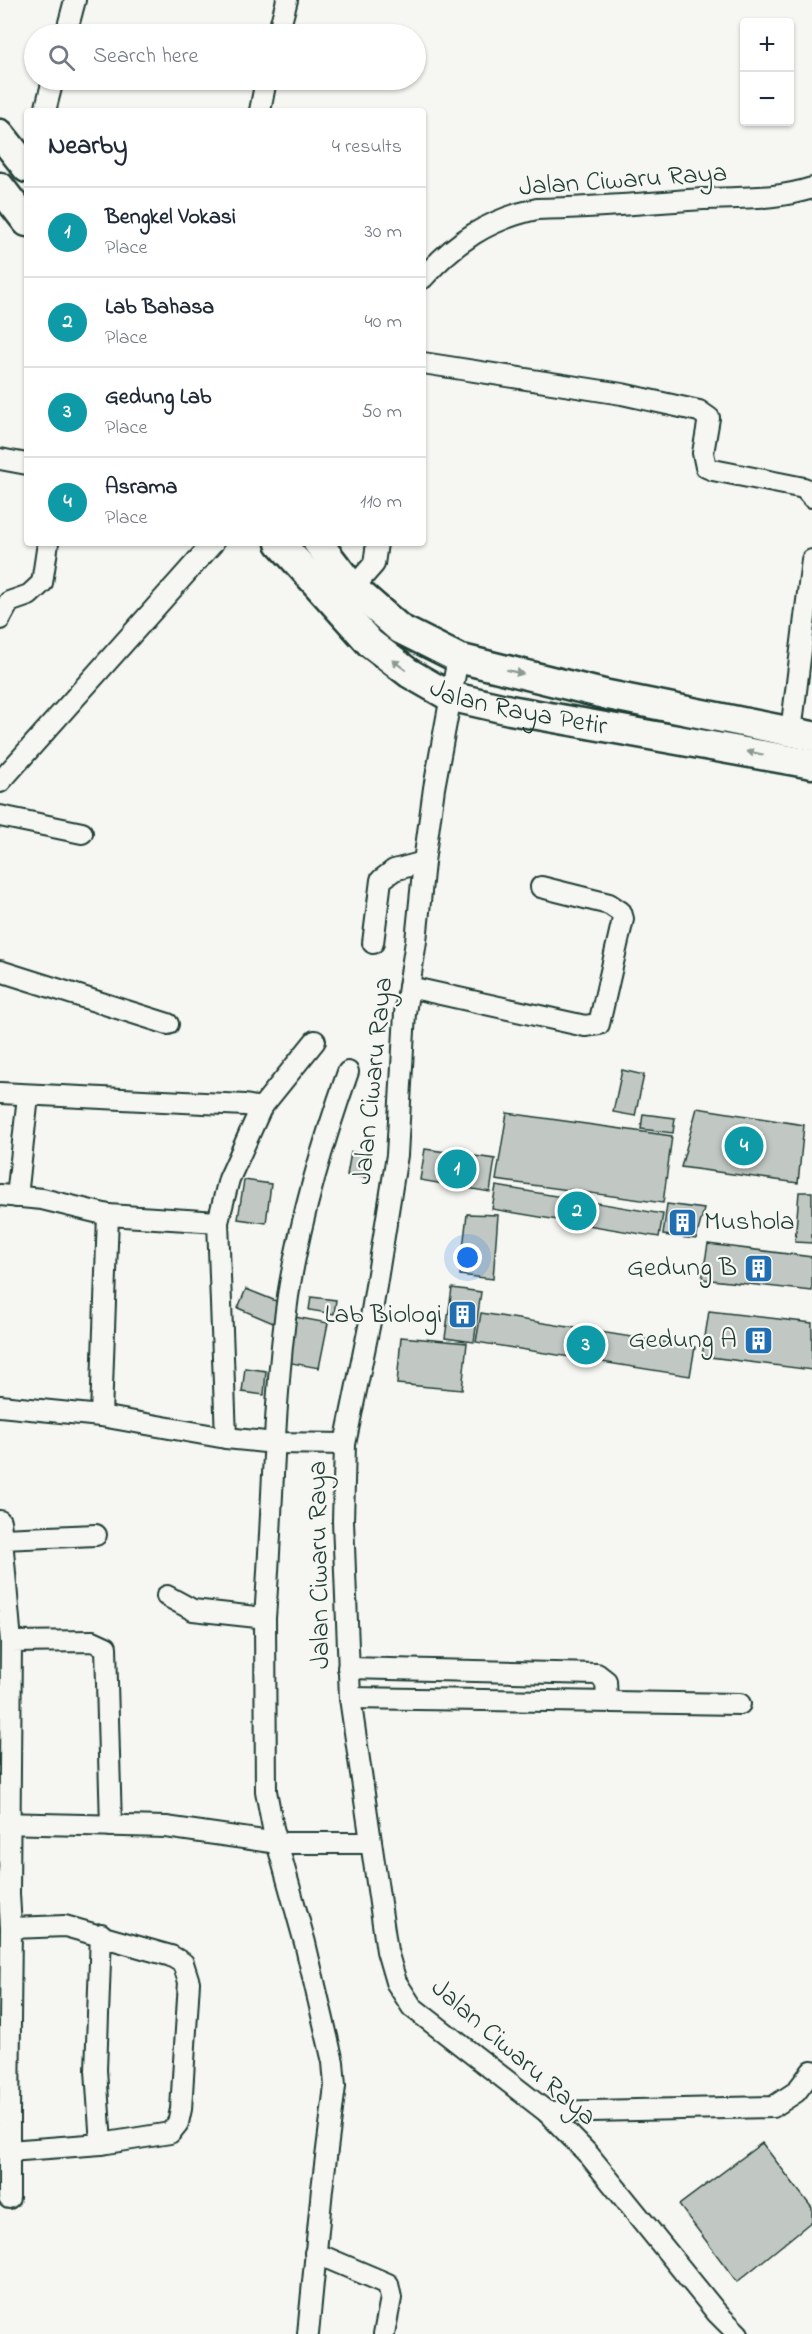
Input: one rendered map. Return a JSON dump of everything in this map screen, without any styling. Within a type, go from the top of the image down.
[{"type":"main road","points":[[0,134],[24,164]]},
{"type":"main road","points":[[0,187],[24,218]]},
{"type":"main road","name":"Jalan Raya Petir","points":[[282,546],[370,643],[409,673],[449,696],[510,710],[717,745],[812,765]]},
{"type":"main road","name":"Jalan Raya Petir","points":[[320,546],[353,588],[400,629],[458,658],[608,695],[802,734]]},
{"type":"street","points":[[69,24],[75,0]]},
{"type":"street","points":[[281,24],[287,0]]},
{"type":"street","points":[[46,108],[50,90]]},
{"type":"street","points":[[261,108],[264,90]]},
{"type":"street","name":"Jalan Ciwaru Raya","points":[[426,275],[468,235],[494,221],[516,214],[537,210],[706,199],[758,199],[789,196],[812,188]]},
{"type":"street","points":[[428,364],[622,394],[699,411],[708,418],[703,453],[706,466],[713,470],[804,488],[812,497]]},
{"type":"street","points":[[0,459],[24,463]]},
{"type":"street","points":[[0,619],[9,602],[29,595],[42,584],[48,546]]},
{"type":"street","points":[[0,782],[210,546]]},
{"type":"street","points":[[353,588],[374,564],[377,546]]},
{"type":"street","points":[[802,734],[812,560]]},
{"type":"street","name":"Jalan Ciwaru Raya","points":[[458,658],[449,696],[424,862],[409,987],[397,1155],[371,1317],[345,1444],[343,1521],[350,1698],[387,1951],[396,1982],[412,2007],[547,2112],[589,2155],[717,2313],[738,2334]]},
{"type":"street","points":[[0,816],[82,833]]},
{"type":"street","points":[[373,943],[381,880],[393,870],[424,862]]},
{"type":"street","points":[[409,987],[585,1026],[599,1024],[623,919],[621,912],[609,904],[541,887]]},
{"type":"street","points":[[0,971],[168,1024]]},
{"type":"street","points":[[226,1438],[218,1222],[229,1179],[261,1108],[315,1041]]},
{"type":"street","points":[[308,2334],[315,2253],[335,2086],[333,2062],[266,1791],[265,1618],[275,1443],[288,1295],[320,1151],[348,1072]]},
{"type":"street","points":[[0,1093],[245,1105],[261,1108]]},
{"type":"street","points":[[28,1096],[9,1196],[42,1199],[108,1215],[218,1222]]},
{"type":"street","points":[[101,1416],[108,1215]]},
{"type":"street","points":[[0,1406],[101,1416],[226,1438],[275,1443],[345,1444]]},
{"type":"street","points":[[9,2198],[4,2044],[5,1970],[11,1928],[4,1894],[4,1823],[5,1673],[11,1642],[4,1603],[1,1530],[96,1535]]},
{"type":"street","points":[[167,1596],[193,1610],[265,1618]]},
{"type":"street","points":[[11,1642],[93,1641],[106,1647],[111,1826]]},
{"type":"street","points":[[348,1668],[597,1674],[606,1681],[607,1701]]},
{"type":"street","points":[[396,1669],[396,1699]]},
{"type":"street","points":[[350,1698],[740,1704]]},
{"type":"street","points":[[4,1823],[166,1827],[278,1843],[371,1843]]},
{"type":"street","points":[[9,2151],[101,2144],[170,2133],[178,2122],[189,1982],[183,1963],[171,1956],[101,1934],[65,1926],[11,1928]]},
{"type":"street","points":[[101,1934],[96,2070],[101,2144]]},
{"type":"street","points":[[547,2112],[773,2107],[796,2092],[812,2071]]},
{"type":"street","points":[[315,2253],[388,2284],[392,2298],[384,2334]]},
{"type":"building","points":[[622,1070],[644,1075],[635,1116],[613,1112]]},
{"type":"building","points":[[697,1108],[804,1125],[798,1183],[681,1167]]},
{"type":"building","points":[[507,1113],[672,1136],[663,1203],[496,1180]]},
{"type":"building","points":[[643,1114],[675,1118],[673,1133],[641,1129]]},
{"type":"building","points":[[425,1149],[495,1159],[490,1192],[420,1180]]},
{"type":"building","points":[[351,1152],[371,1155],[368,1178],[347,1175]]},
{"type":"building","points":[[244,1180],[271,1184],[266,1223],[238,1219]]},
{"type":"building","points":[[496,1186],[663,1214],[659,1237],[492,1209]]},
{"type":"building","points":[[799,1192],[812,1192],[812,1243],[795,1242]]},
{"type":"building","name":"Mushola","points":[[667,1204],[704,1209],[696,1239],[663,1235]]},
{"type":"building","points":[[467,1214],[498,1215],[493,1279],[460,1275]]},
{"type":"building","name":"Gedung B","points":[[708,1244],[812,1257],[812,1291],[702,1279]]},
{"type":"building","name":"Lab Biologi","points":[[452,1288],[481,1292],[474,1342],[445,1338]]},
{"type":"building","points":[[246,1289],[281,1303],[273,1323],[238,1308]]},
{"type":"building","points":[[311,1297],[336,1300],[334,1314],[309,1310]]},
{"type":"building","name":"Gedung A","points":[[709,1311],[812,1323],[812,1370],[702,1356]]},
{"type":"building","points":[[481,1313],[695,1347],[690,1376],[476,1342]]},
{"type":"building","points":[[295,1317],[328,1323],[319,1368],[286,1362]]},
{"type":"building","points":[[401,1337],[467,1343],[462,1390],[397,1384]]},
{"type":"building","points":[[245,1368],[266,1371],[264,1395],[242,1392]]},
{"type":"building","points":[[762,2143],[812,2208],[812,2221],[737,2282],[679,2205]]},
{"type":"place","name":"Asrama","points":[[744,1146]]},
{"type":"place","name":"Bengkel Vokasi","points":[[457,1169]]},
{"type":"place","name":"Lab Bahasa","points":[[577,1211]]},
{"type":"place","name":"Mushola","points":[[683,1222]]},
{"type":"place","name":"Gedung B","points":[[758,1268]]},
{"type":"place","name":"Lab Biologi","points":[[463,1315]]},
{"type":"place","name":"Gedung A","points":[[758,1340]]},
{"type":"place","name":"Gedung Lab","points":[[586,1345]]}]
